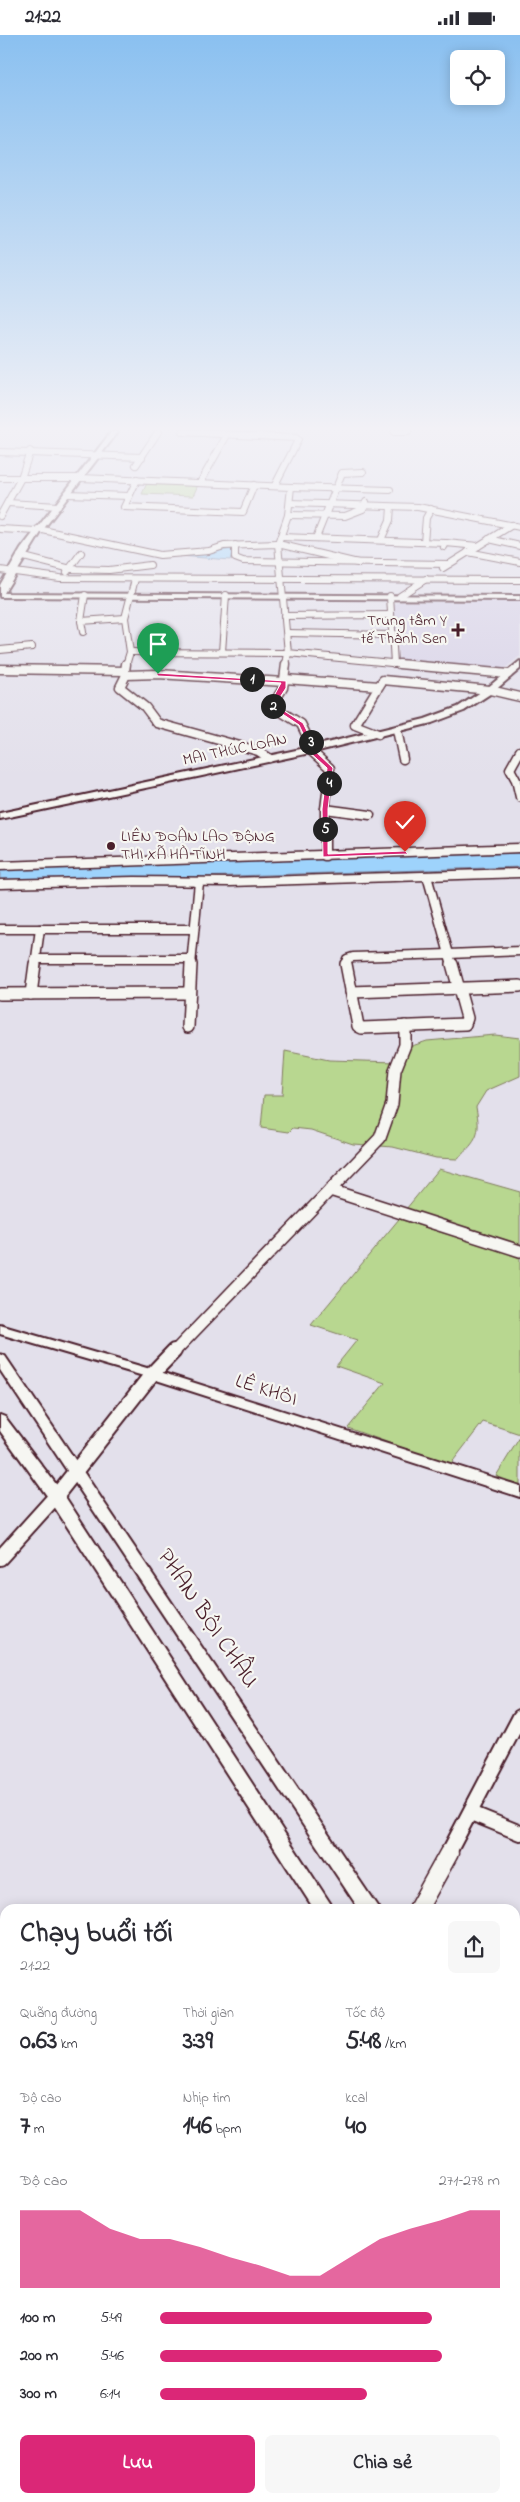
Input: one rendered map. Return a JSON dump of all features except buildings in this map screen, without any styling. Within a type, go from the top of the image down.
[{"type":"main road","name":"MAI THÚC LOAN","points":[[0,816],[396,730],[461,709],[490,690],[520,665]]},
{"type":"street","points":[[26,547],[10,571],[0,593],[520,597]]},
{"type":"street","points":[[121,547],[160,555],[209,551],[226,547]]},
{"type":"street","points":[[235,547],[235,558],[237,561],[449,564]]},
{"type":"street","points":[[280,547],[288,653],[283,688],[272,705],[301,724],[312,749],[330,768],[325,809],[325,855]]},
{"type":"street","points":[[300,547],[358,563]]},
{"type":"street","points":[[400,596],[476,547]]},
{"type":"street","points":[[468,552],[520,562]]},
{"type":"street","points":[[60,578],[70,569],[81,553]]},
{"type":"street","points":[[20,556],[70,569],[106,570],[150,565]]},
{"type":"street","points":[[0,570],[60,578],[520,580]]},
{"type":"street","points":[[134,579],[132,595],[125,618],[130,652],[126,673],[120,687],[145,707],[157,723],[234,746],[258,751],[269,758]]},
{"type":"street","points":[[83,632],[81,621],[85,595]]},
{"type":"street","points":[[222,652],[226,595]]},
{"type":"street","points":[[390,596],[394,663]]},
{"type":"street","points":[[284,616],[391,615]]},
{"type":"street","points":[[81,621],[125,618]]},
{"type":"street","points":[[287,633],[392,635]]},
{"type":"street","points":[[0,650],[32,647]]},
{"type":"street","points":[[130,652],[288,653],[508,674]]},
{"type":"street","points":[[0,669],[158,674],[379,686]]},
{"type":"street","points":[[378,735],[356,725],[383,680],[490,690],[520,697]]},
{"type":"street","points":[[396,730],[403,759]]},
{"type":"street","points":[[520,751],[510,769],[516,780],[520,797]]},
{"type":"street","points":[[325,809],[370,815]]},
{"type":"street","points":[[0,866],[520,848]]},
{"type":"street","points":[[0,884],[134,881],[199,882],[520,873]]},
{"type":"street","points":[[427,876],[448,954],[467,1017],[465,1025],[358,1026],[346,963],[349,958],[448,954],[520,951]]},
{"type":"street","points":[[188,1027],[188,993],[199,882]]},
{"type":"street","points":[[0,929],[194,929]]},
{"type":"street","points":[[30,994],[40,929]]},
{"type":"street","points":[[35,959],[191,959]]},
{"type":"street","points":[[351,992],[520,986]]},
{"type":"street","points":[[0,994],[188,993]]},
{"type":"street","points":[[0,1558],[56,1496],[152,1374],[380,1138],[392,1104],[395,1070],[405,1045],[405,1026]]},
{"type":"street","points":[[330,1191],[520,1251]]},
{"type":"street","name":"LÊ KHÔI","points":[[0,1329],[152,1374],[520,1492]]},
{"type":"street","name":"PHAN BỘI CHÂU","points":[[0,1359],[367,1904]]},
{"type":"street","points":[[0,1420],[56,1496],[322,1904]]},
{"type":"street","points":[[421,1904],[471,1813],[520,1717]]},
{"type":"street","points":[[471,1813],[520,1833]]},
{"type":"shaded area","name":"Trung tâm Y tế Thành Sen","points":[[400,602],[520,602],[520,656],[504,669],[494,670],[406,663],[399,659],[394,604]]},
{"type":"green space","points":[[495,1035],[520,1038],[520,1076],[486,1091],[476,1107],[478,1130],[474,1141],[457,1159],[436,1158],[393,1147],[353,1144],[311,1130],[293,1128],[289,1132],[261,1128],[264,1095],[282,1095],[285,1051],[329,1060],[397,1062],[409,1047],[427,1041]]},
{"type":"green space","points":[[439,1169],[520,1192],[520,1245],[406,1209]]},
{"type":"green space","points":[[399,1219],[520,1257],[520,1434],[483,1422],[450,1465],[348,1428],[385,1383],[336,1366],[357,1340],[311,1325]]},
{"type":"green space","points":[[520,1437],[520,1485],[496,1476]]},
{"type":"water","points":[[233,549],[230,560],[180,556]]},
{"type":"water","points":[[520,853],[520,867],[0,881],[0,868]]},
{"type":"place","name":"Trung tâm Y tế Thành Sen","points":[[458,630]]},
{"type":"place","name":"LIÊN ĐOÀN LAO ĐỘNG THỊ XÃ HÀ TĨNH","points":[[111,846]]},
{"type":"route","points":[[158,674],[284,682],[283,688],[272,705],[301,724],[304,734],[310,740],[313,749],[310,750],[330,768],[325,809],[325,855],[405,852]]}]
